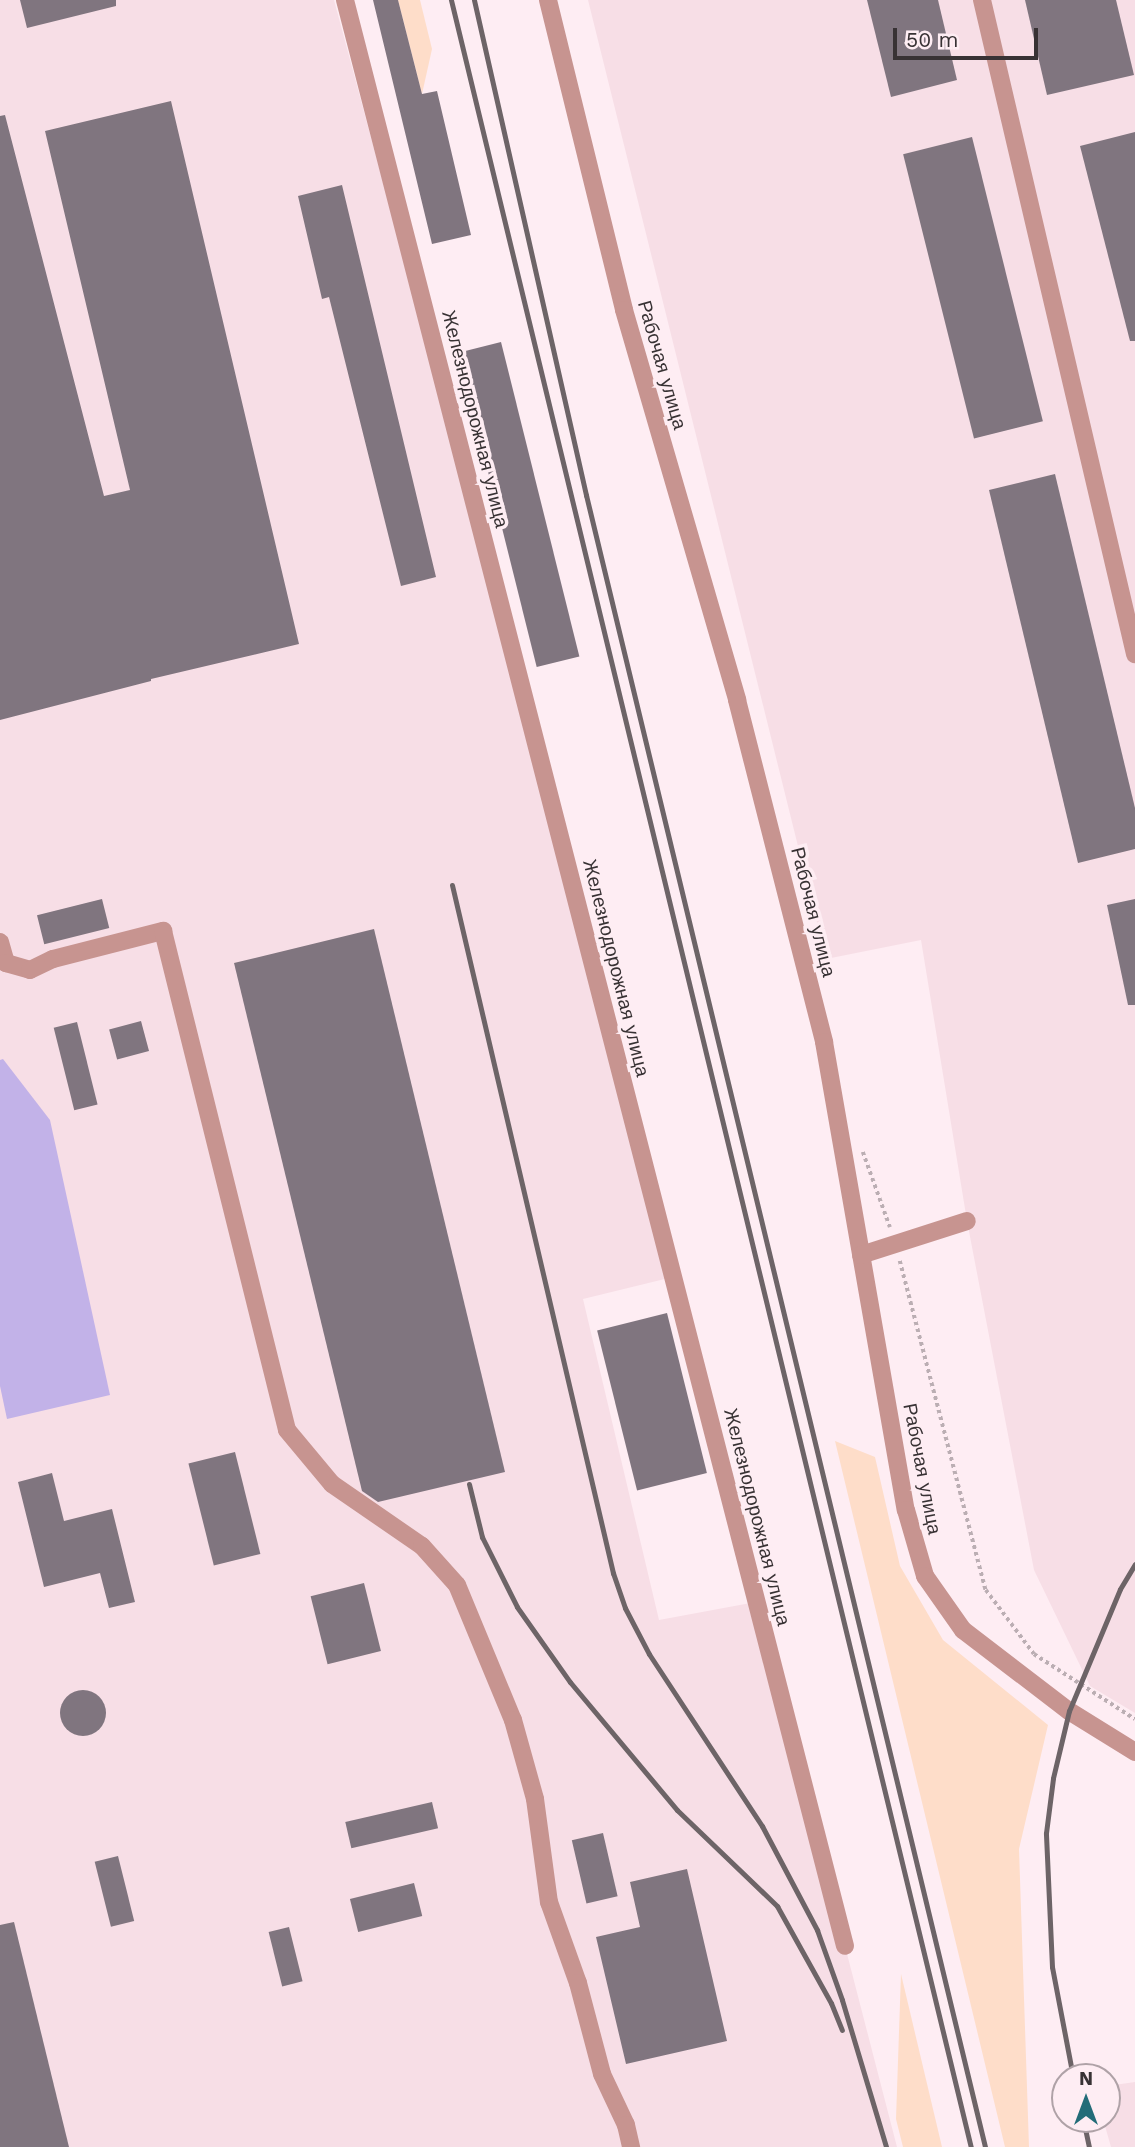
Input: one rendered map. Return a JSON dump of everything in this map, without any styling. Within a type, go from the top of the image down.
[{"type":"street","name":"Железнодорожная улица","points":[[345,0],[845,1946]]},
{"type":"street","name":"Рабочая улица","points":[[548,0],[624,310],[737,700],[824,1042],[906,1510],[925,1576],[963,1630],[1069,1711],[1135,1752]]},
{"type":"street","points":[[982,0],[1135,654]]},
{"type":"street","points":[[0,942],[6,963],[30,971],[53,959],[163,931],[287,1430],[332,1484],[422,1546],[457,1585],[513,1720],[535,1799],[549,1902],[578,1983],[602,2074],[626,2125],[631,2147]]},
{"type":"street","points":[[861,1255],[967,1221]]},
{"type":"path","points":[[860,1143],[896,1244],[986,1590],[1034,1654],[1135,1719]]},
{"type":"shaded area","points":[[0,0],[334,0],[677,1276],[583,1299],[659,1620],[756,1602],[897,2147],[0,2147]]},
{"type":"shaded area","points":[[398,0],[420,0],[432,49],[422,94]]},
{"type":"shaded area","points":[[588,0],[1135,0],[1135,1713],[1090,1686],[1034,1570],[967,1221],[921,940],[826,959]]},
{"type":"shaded area","points":[[3,1059],[50,1120],[110,1395],[7,1419],[0,1386],[0,1060]]},
{"type":"shaded area","points":[[835,1441],[875,1457],[900,1566],[943,1640],[1048,1725],[1019,1849],[1029,2147],[1005,2147]]},
{"type":"shaded area","points":[[901,1974],[942,2147],[903,2147],[896,2119]]},
{"type":"shaded area","points":[[1135,2082],[1135,2147],[1111,2147],[1107,2133],[1121,2133],[1121,2084]]},
{"type":"building","points":[[20,0],[116,0],[116,6],[27,28]]},
{"type":"building","points":[[373,0],[398,0],[422,94],[437,91],[471,235],[432,244]]},
{"type":"building","points":[[867,0],[938,0],[957,80],[891,97]]},
{"type":"building","points":[[1025,0],[1116,0],[1134,75],[1047,95]]},
{"type":"building","points":[[171,101],[299,644],[151,679],[0,720],[0,116],[5,115],[104,496],[130,490],[45,131]]},
{"type":"building","points":[[1135,132],[1135,341],[1130,341],[1080,146]]},
{"type":"building","points":[[972,137],[1043,421],[974,438],[903,154]]},
{"type":"building","points":[[342,185],[436,577],[401,586],[329,297],[322,299],[298,196]]},
{"type":"building","points":[[501,342],[579,656],[537,667],[458,353]]},
{"type":"building","points":[[1055,474],[1135,808],[1135,849],[1078,863],[989,490]]},
{"type":"building","points":[[102,899],[109,928],[44,944],[37,915]]},
{"type":"building","points":[[1135,899],[1135,1005],[1128,1005],[1107,905]]},
{"type":"building","points":[[374,929],[505,1472],[378,1502],[362,1491],[234,963]]},
{"type":"building","points":[[141,1021],[149,1051],[117,1059],[109,1030]]},
{"type":"building","points":[[77,1022],[98,1104],[74,1110],[54,1028]]},
{"type":"building","points":[[667,1313],[707,1473],[637,1491],[597,1330]]},
{"type":"building","points":[[235,1452],[260,1554],[214,1565],[188,1464]]},
{"type":"building","points":[[52,1473],[64,1521],[112,1509],[135,1602],[109,1608],[100,1573],[44,1587],[18,1482]]},
{"type":"building","points":[[364,1583],[381,1651],[328,1664],[311,1596]]},
{"type":"building","points":[[83,1690],[99,1697],[106,1713],[99,1729],[83,1736],[67,1729],[60,1713],[67,1697]]},
{"type":"building","points":[[432,1802],[438,1828],[351,1848],[345,1822]]},
{"type":"building","points":[[603,1833],[618,1896],[586,1904],[572,1840]]},
{"type":"building","points":[[118,1856],[134,1921],[111,1927],[95,1862]]},
{"type":"building","points":[[687,1869],[727,2041],[626,2064],[596,1937],[640,1927],[630,1882]]},
{"type":"building","points":[[414,1883],[422,1916],[358,1932],[350,1899]]},
{"type":"building","points":[[14,1922],[69,2147],[0,2147],[0,1925]]},
{"type":"building","points":[[289,1927],[303,1981],[282,1986],[269,1932]]},
{"type":"railway","points":[[451,0],[971,2147]]},
{"type":"railway","points":[[474,0],[586,495],[985,2147]]},
{"type":"railway","points":[[452,885],[613,1573],[625,1608],[649,1654],[762,1826],[817,1930],[842,2000],[886,2147]]},
{"type":"railway","points":[[469,1484],[482,1537],[517,1607],[570,1682],[677,1810],[777,1906],[831,2003],[842,2030]]},
{"type":"railway","points":[[1070,2063],[1052,1967],[1046,1833],[1053,1778],[1069,1711],[1120,1589],[1135,1564]]},
{"type":"railway","points":[[1086,2133],[1089,2147]]}]
